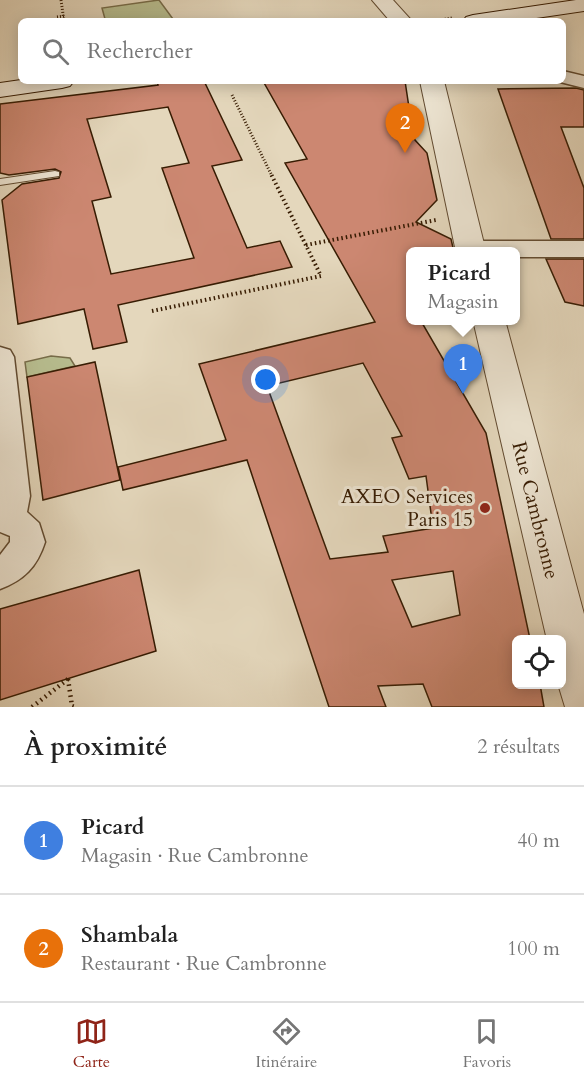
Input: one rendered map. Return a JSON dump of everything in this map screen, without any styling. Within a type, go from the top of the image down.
[{"type":"street","points":[[382,0],[399,18]]},
{"type":"street","points":[[493,18],[584,4]]},
{"type":"street","points":[[566,78],[584,82]]},
{"type":"street","points":[[0,90],[41,84]]},
{"type":"street","points":[[433,84],[470,247]]},
{"type":"street","points":[[520,250],[584,249]]},
{"type":"street","name":"Rue Cambronne","points":[[490,325],[584,699]]},
{"type":"street","points":[[0,357],[14,496],[5,518],[25,528],[28,546],[16,564],[0,573]]},
{"type":"lane","points":[[0,183],[55,174]]},
{"type":"path","points":[[57,17],[64,16],[61,0]]},
{"type":"path","points":[[152,311],[321,276],[232,95]]},
{"type":"path","points":[[306,245],[446,218]]},
{"type":"path","points":[[32,707],[68,678],[72,707]]},
{"type":"green space","points":[[159,0],[172,18],[105,18],[102,8]]},
{"type":"green space","points":[[51,356],[70,358],[75,366],[27,377],[25,362]]},
{"type":"building","points":[[158,84],[205,84],[242,160],[212,166],[247,248],[280,241],[292,267],[118,305],[127,342],[93,349],[84,309],[18,324],[2,200],[22,184],[59,178],[61,172],[55,169],[9,175],[0,173],[0,104]],"holes":[[[168,107],[189,163],[162,168],[194,258],[111,274],[92,201],[111,197],[87,119]]]},
{"type":"building","points":[[265,84],[405,84],[413,134],[415,140],[427,153],[437,200],[416,222],[451,239],[453,247],[406,247],[406,325],[423,325],[486,433],[529,635],[512,635],[512,689],[541,689],[544,707],[432,707],[423,684],[378,686],[386,707],[329,707],[247,460],[123,490],[118,467],[226,440],[199,364],[375,322],[285,163],[307,159]],"holes":[[[363,363],[402,436],[392,438],[409,479],[426,476],[433,528],[383,536],[388,552],[330,559],[267,386]],[[453,571],[460,615],[412,627],[392,580]]]},
{"type":"building","points":[[576,88],[584,90],[584,127],[561,127],[584,188],[584,239],[551,239],[498,89]]},
{"type":"building","points":[[546,259],[584,259],[584,306],[565,302]]},
{"type":"building","points":[[95,362],[120,480],[43,500],[27,377]]},
{"type":"building","points":[[139,570],[156,651],[0,700],[0,609]]},
{"type":"place","name":"Shambala","points":[[405,153]]},
{"type":"place","name":"Picard","points":[[463,394]]},
{"type":"place","name":"AXEO Services Paris 15","points":[[485,508]]}]
